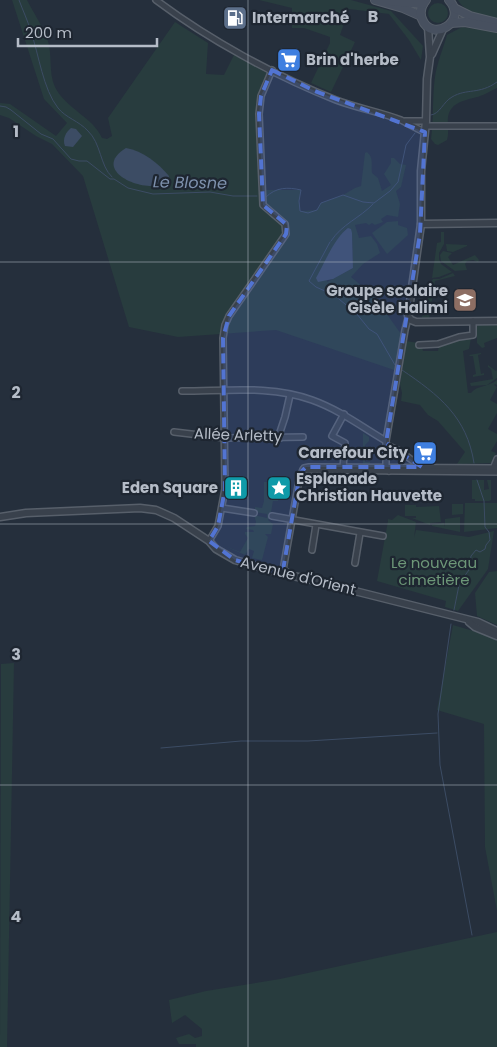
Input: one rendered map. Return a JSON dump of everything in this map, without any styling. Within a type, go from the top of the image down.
[{"type":"main road","points":[[375,0],[403,8],[421,16],[428,27],[436,30],[443,29],[452,23],[465,22],[497,28]]},
{"type":"main road","points":[[385,0],[425,2],[421,16]]},
{"type":"main road","points":[[451,2],[454,16],[452,23]]},
{"type":"main road","points":[[451,2],[470,16],[497,23]]},
{"type":"street","points":[[156,0],[194,27],[272,70],[315,92],[338,101],[402,121],[426,126],[497,126]]},
{"type":"street","points":[[387,469],[386,443],[408,318],[421,224],[420,178],[426,126],[430,57],[428,27]]},
{"type":"street","points":[[430,57],[443,29]]},
{"type":"street","points":[[209,542],[218,526],[225,489],[226,438],[223,338],[225,325],[229,316],[286,234],[285,224],[263,205],[259,114],[261,96],[272,70]]},
{"type":"street","points":[[402,121],[426,126]]},
{"type":"street","points":[[421,224],[497,223]]},
{"type":"street","points":[[408,318],[416,322],[497,321]]},
{"type":"street","points":[[419,345],[438,344],[459,337],[474,335],[474,321]]},
{"type":"street","points":[[182,391],[266,391],[310,399],[344,414],[424,470]]},
{"type":"street","points":[[280,438],[290,394]]},
{"type":"street","points":[[343,469],[345,443],[332,436],[344,414]]},
{"type":"street","name":"Allée Arletty","points":[[174,432],[226,438],[303,438]]},
{"type":"street","points":[[283,570],[300,475],[303,470],[495,470],[497,459]]},
{"type":"street","name":"Avenue d'Orient","points":[[0,517],[26,513],[140,508],[156,510],[164,513],[209,542],[221,552],[244,564],[272,571],[283,570],[293,576],[468,621]]},
{"type":"street","points":[[222,508],[254,513]]},
{"type":"street","points":[[272,516],[383,536]]},
{"type":"street","points":[[312,550],[316,525]]},
{"type":"street","points":[[355,563],[360,532]]},
{"type":"street","points":[[468,621],[478,622],[497,631]]},
{"type":"street","points":[[468,621],[497,636]]},
{"type":"highlighted area","points":[[272,70],[315,91],[425,132],[420,234],[386,443],[422,467],[306,467],[300,473],[283,570],[272,571],[235,560],[209,541],[218,526],[225,489],[223,338],[229,316],[286,234],[287,225],[263,205],[259,114],[261,96]]},
{"type":"green space","points":[[12,0],[27,0],[43,28],[49,44],[55,87],[66,101],[92,124],[102,138],[107,139],[112,136],[108,118],[175,22],[208,43],[206,74],[224,75],[234,55],[267,72],[258,94],[256,110],[260,190],[301,190],[300,211],[317,210],[321,203],[361,186],[365,153],[367,152],[371,157],[372,173],[378,178],[382,191],[391,185],[384,174],[391,163],[391,158],[394,158],[400,164],[406,165],[401,187],[396,191],[400,204],[398,217],[387,215],[381,219],[383,222],[375,225],[366,223],[355,225],[359,238],[371,236],[377,244],[380,253],[363,264],[351,277],[374,296],[401,334],[394,370],[276,330],[178,337],[129,327],[83,176],[52,144],[9,118],[0,115],[0,103],[10,104],[56,136],[67,123],[44,99]],"holes":[[[346,229],[352,237],[353,268],[327,282],[326,260]]]},
{"type":"green space","points":[[259,0],[351,0],[391,11],[423,46],[421,60],[409,40],[389,14],[349,9],[340,35],[355,42],[331,92],[311,83],[330,43],[330,37],[304,28],[292,28],[292,8]]},
{"type":"green space","points":[[458,0],[497,0],[497,19],[470,11]]},
{"type":"green space","points":[[438,3],[445,6],[448,13],[445,20],[438,23],[431,20],[428,13],[431,6]]},
{"type":"green space","points":[[462,27],[497,32],[497,88],[455,105],[448,116],[447,140],[438,145],[431,139],[436,72],[447,35]]},
{"type":"green space","points":[[398,221],[398,225],[407,228],[408,235],[387,254],[372,233],[387,222]]},
{"type":"green space","points":[[441,232],[444,232],[444,244],[439,253],[439,259],[441,264],[452,272],[432,278],[437,243],[441,242]]},
{"type":"green space","points":[[446,244],[467,246],[453,252],[447,251]]},
{"type":"green space","points":[[443,251],[452,253],[448,257],[453,265],[475,255],[479,260],[478,262],[473,260],[467,261],[465,264],[467,270],[455,271],[441,261],[440,255]]},
{"type":"green space","points":[[453,273],[455,276],[435,281],[429,319],[422,320],[422,316],[425,315],[431,282],[433,279],[439,279]]},
{"type":"green space","points":[[497,324],[497,338],[484,343],[485,347],[482,348],[477,343],[477,326]]},
{"type":"green space","points":[[460,338],[471,338],[469,349],[463,351],[468,393],[497,380],[497,385],[494,385],[497,387],[490,400],[497,404],[497,413],[488,429],[497,434],[497,441],[491,451],[496,453],[491,463],[457,464],[465,452],[438,421],[428,415],[420,405],[401,401],[400,384],[406,341],[418,343],[418,347],[422,347],[423,351],[438,351],[439,346]]},
{"type":"green space","points":[[481,353],[478,355],[481,374],[484,373],[484,375],[473,377],[476,374],[473,356],[469,355]]},
{"type":"green space","points":[[488,365],[497,370],[497,378],[487,385],[471,386],[470,383],[493,379]]},
{"type":"green space","points":[[363,433],[369,437],[369,441],[365,445],[365,462],[370,462],[370,464],[363,464]]},
{"type":"green space","points":[[273,478],[273,483],[280,482],[281,484],[277,484],[282,485],[286,498],[269,496],[278,498],[278,501],[273,501],[268,520],[273,524],[271,534],[265,534],[268,537],[262,560],[252,558],[254,551],[249,549],[245,555],[225,546],[240,552],[248,538],[245,532],[254,532],[253,530],[246,529],[247,527],[255,526],[254,515],[267,518],[267,514],[255,512],[255,507],[262,508],[264,482],[269,482],[269,479]]},
{"type":"green space","points":[[472,480],[484,480],[484,490],[489,489],[487,480],[491,480],[491,500],[475,501],[475,499],[472,499]]},
{"type":"green space","points":[[465,503],[497,503],[497,528],[464,532]]},
{"type":"green space","points":[[452,504],[463,504],[463,514],[452,515]]},
{"type":"green space","points":[[405,505],[416,505],[416,507],[439,506],[441,522],[430,523],[430,525],[412,518],[416,518],[416,516],[405,516]]},
{"type":"green space","name":"Le nouveau cimetière","points":[[398,515],[416,522],[414,538],[416,530],[469,537],[494,531],[488,569],[458,611],[445,607],[446,601],[377,581],[388,519],[392,520]]},
{"type":"green space","points":[[460,517],[460,532],[432,526],[444,523],[445,527],[445,519]]},
{"type":"green space","points":[[497,571],[497,625],[477,616],[475,593],[489,572]]},
{"type":"green space","points":[[453,625],[497,638],[497,911],[485,847],[484,724],[437,710]]},
{"type":"green space","points":[[14,663],[7,1047],[0,1047],[1,664]]},
{"type":"green space","points":[[497,932],[497,1047],[196,1047],[196,1044],[179,1044],[176,1038],[189,1034],[195,1038],[202,1036],[202,1029],[185,1015],[172,1023],[169,1000],[206,991],[280,979]]},
{"type":"water","points":[[71,128],[76,129],[82,136],[73,147],[65,146],[64,143],[65,136]]},
{"type":"water","points":[[126,148],[138,152],[155,162],[169,176],[168,182],[159,186],[147,186],[125,179],[117,173],[114,165],[116,157]]},
{"type":"water","points":[[348,228],[351,229],[352,233],[353,268],[333,279],[318,282],[316,278],[330,251]]},
{"type":"waterway","points":[[19,0],[30,28],[45,82],[53,100],[61,111],[92,136],[105,167],[112,177]]},
{"type":"waterway","name":"Le Blosne","points":[[431,115],[437,112],[452,97],[484,89],[497,82]]},
{"type":"waterway","name":"Le Blosne","points":[[0,106],[11,110],[41,134],[53,139],[71,159],[87,161],[110,179],[114,179],[128,188],[153,194],[210,192],[233,196],[257,196]]},
{"type":"waterway","name":"Le Blosne","points":[[266,197],[274,191],[282,189],[301,190],[300,211],[308,213],[317,210],[321,203],[343,195],[363,202],[374,203],[390,191],[398,182],[406,145],[415,133]]},
{"type":"waterway","points":[[331,241],[340,230],[373,204]]},
{"type":"waterway","points":[[330,242],[309,281],[316,287],[334,295],[356,313],[369,329],[377,334],[395,365]]},
{"type":"waterway","points":[[402,370],[439,398],[458,420],[465,433],[474,463]]},
{"type":"waterway","points":[[454,610],[460,580],[469,570],[471,556],[476,550],[480,552],[485,549],[490,540],[489,532],[485,527],[484,501],[477,480]]},
{"type":"waterway","points":[[451,624],[438,714],[440,765],[472,935]]},
{"type":"waterway","points":[[161,748],[241,741],[308,741],[437,733]]},
{"type":"place","name":"Intermarché","points":[[235,18]]},
{"type":"place","name":"Brin d'herbe","points":[[289,60]]},
{"type":"place","name":"Groupe scolaire Gisèle Halimi","points":[[465,300]]},
{"type":"place","name":"Carrefour City","points":[[425,453]]},
{"type":"place","name":"Eden Square","points":[[236,488]]},
{"type":"place","name":"Esplanade Christian Hauvette","points":[[279,488]]}]
